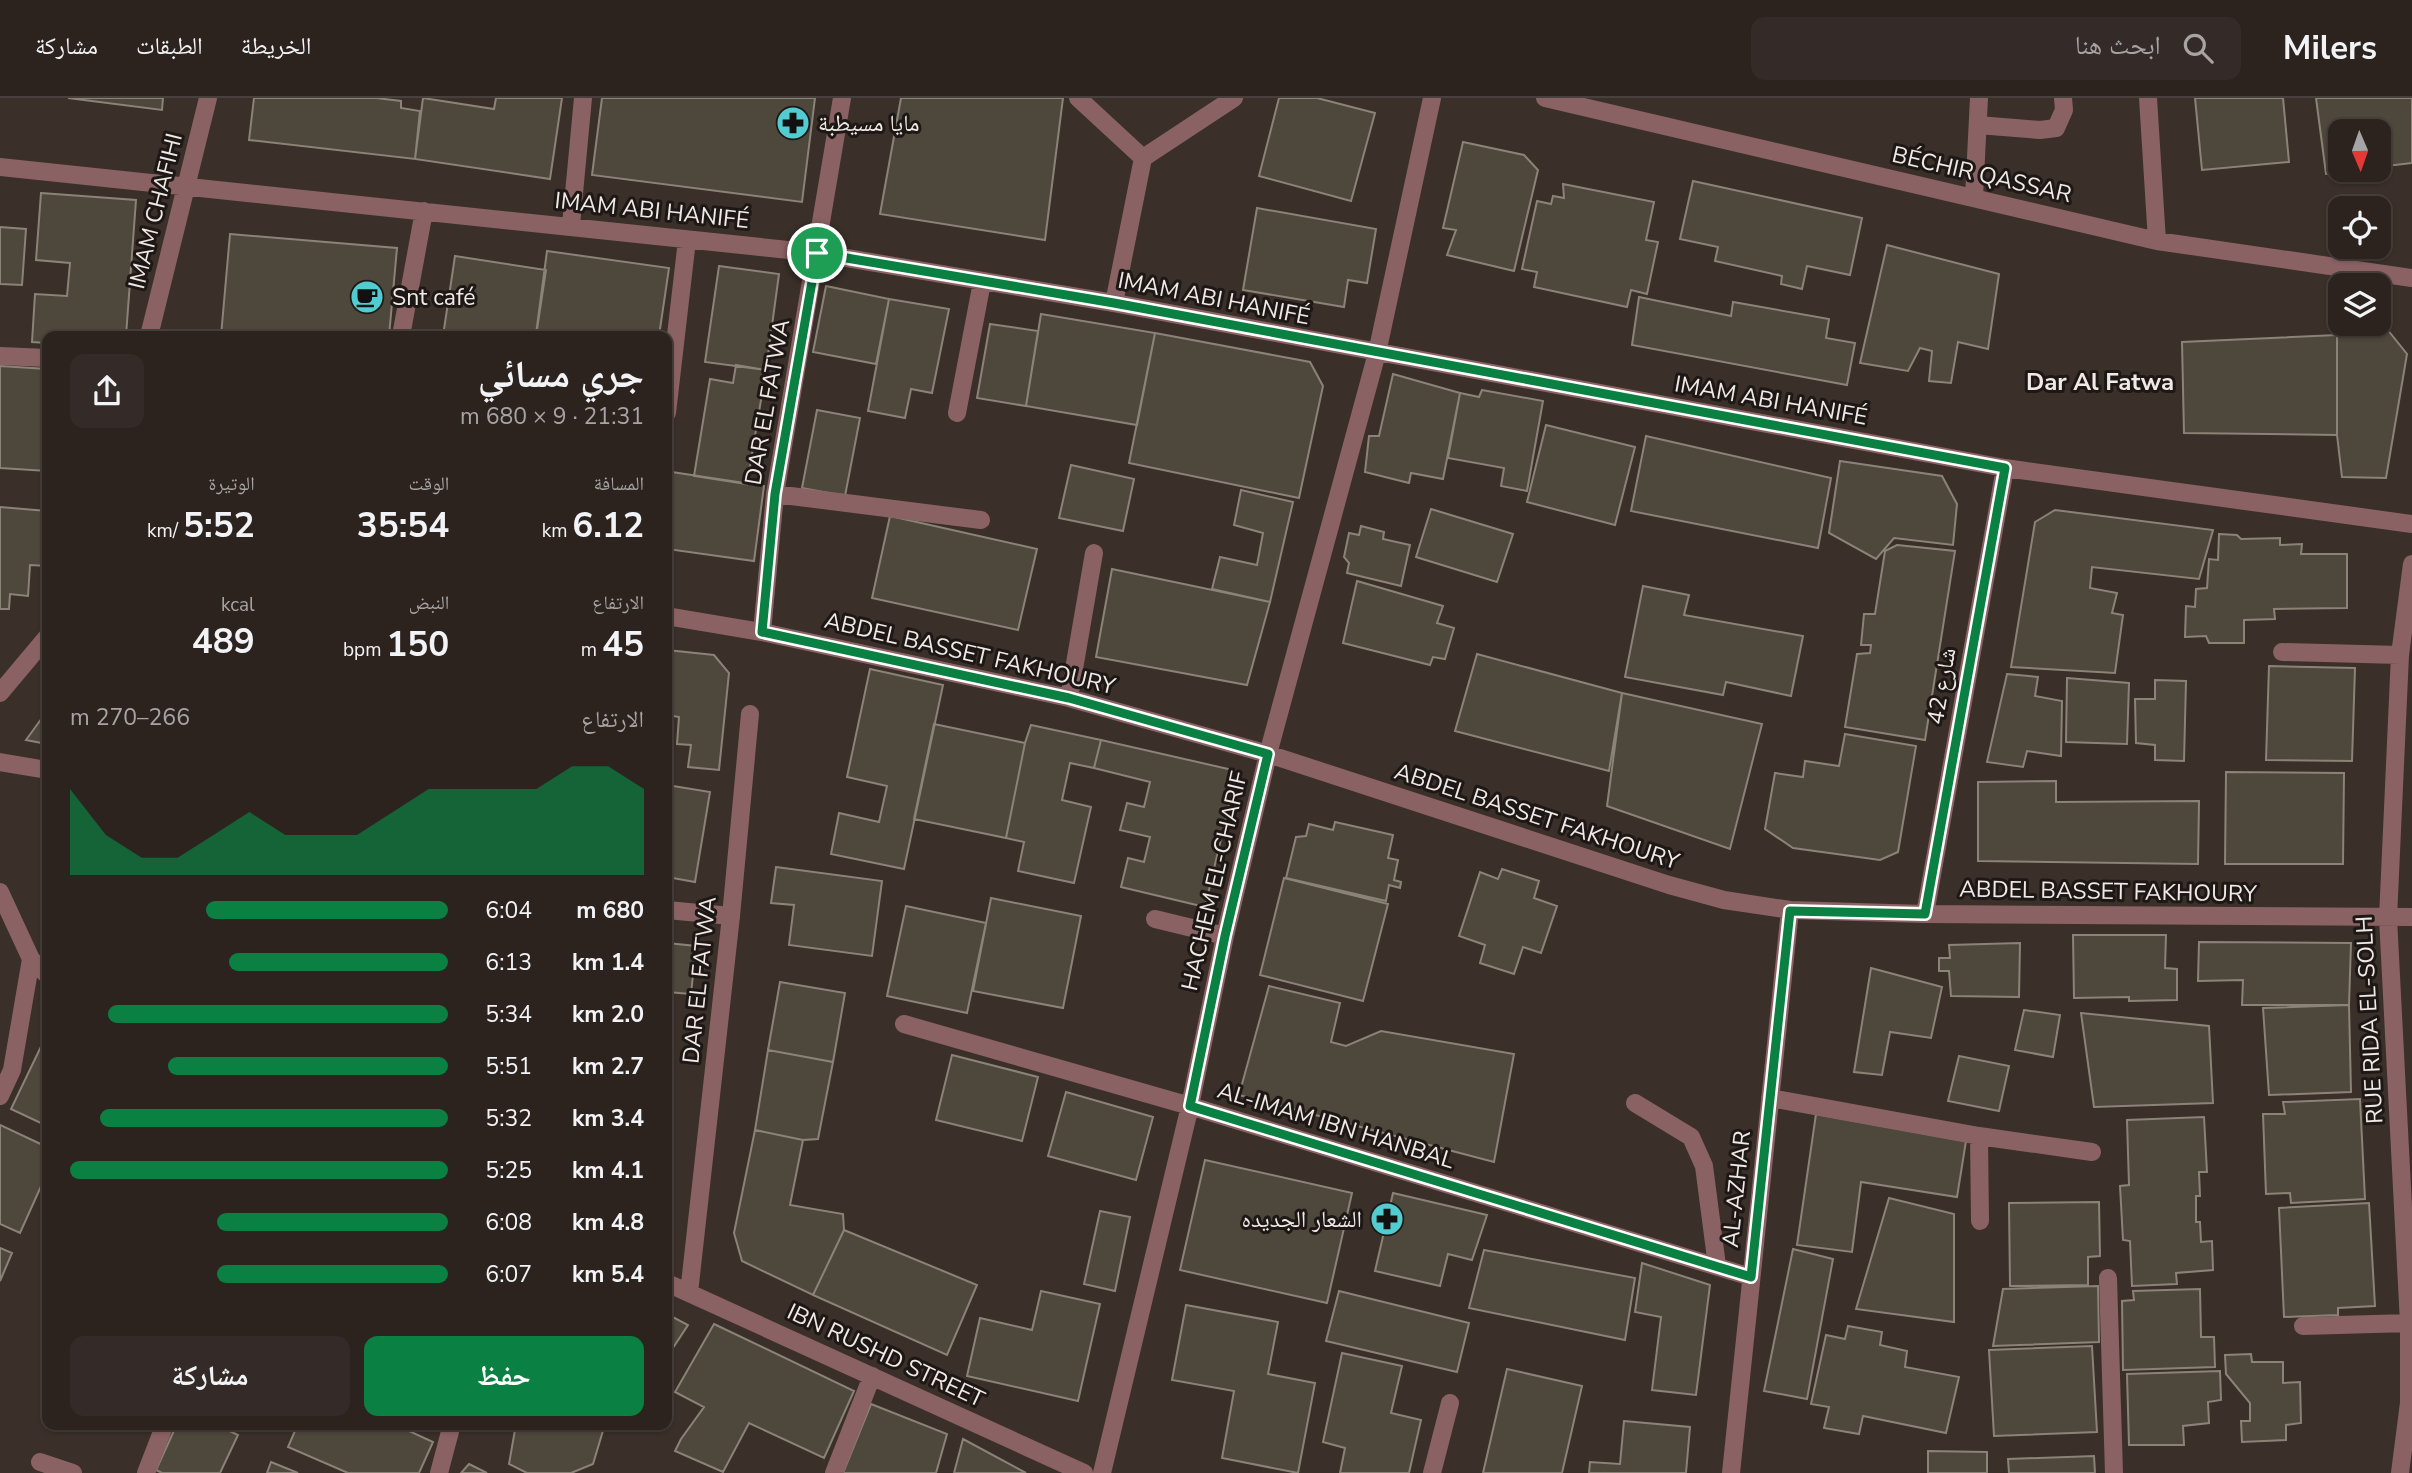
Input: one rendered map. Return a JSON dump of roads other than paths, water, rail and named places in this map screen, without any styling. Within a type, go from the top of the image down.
[{"type":"street","name":"IMAM CHAFIHI","points":[[150,331],[208,98]]},
{"type":"street","points":[[571,225],[583,98]]},
{"type":"street","name":"DAR EL FATWA","points":[[762,632],[775,494],[842,98]]},
{"type":"street","points":[[1078,98],[1143,158]]},
{"type":"street","points":[[1114,303],[1143,158],[1234,98]]},
{"type":"street","name":"HACHEM EL-CHARIF","points":[[1102,1473],[1190,1106],[1225,936],[1268,754],[1377,354],[1432,98]]},
{"type":"street","name":"BÉCHIR QASSAR","points":[[1545,98],[2157,240],[2412,278]]},
{"type":"street","points":[[1973,197],[1979,98]]},
{"type":"street","points":[[1978,125],[2040,130],[2056,128],[2064,110],[2063,98]]},
{"type":"street","points":[[2148,98],[2157,240]]},
{"type":"street","name":"IMAM ABI HANIFÉ","points":[[0,167],[817,253],[1114,303],[1377,354],[2005,468],[2412,524]]},
{"type":"street","points":[[402,331],[424,211]]},
{"type":"street","points":[[672,370],[687,240]]},
{"type":"street","points":[[957,413],[982,282]]},
{"type":"street","points":[[0,356],[42,358]]},
{"type":"street","name":"شارع 42","points":[[1925,914],[2005,468]]},
{"type":"street","points":[[775,494],[981,520]]},
{"type":"street","points":[[1069,698],[1094,553]]},
{"type":"street","name":"RUE RIDA EL-SOLH","points":[[2400,1473],[2411,1404],[2388,918],[2400,655],[2412,564]]},
{"type":"street","name":"ABDEL BASSET FAKHOURY","points":[[672,617],[762,632],[1069,698],[1268,754],[1669,885],[1724,900],[1790,911],[2412,917]]},
{"type":"street","points":[[0,693],[42,643]]},
{"type":"street","points":[[2282,652],[2400,655]]},
{"type":"street","name":"DAR EL FATWA","points":[[689,1293],[731,916],[750,714]]},
{"type":"street","points":[[0,762],[42,769]]},
{"type":"street","points":[[0,892],[31,960],[42,970]]},
{"type":"street","points":[[672,910],[731,916]]},
{"type":"street","name":"AL-AZHAR","points":[[1731,1473],[1790,911]]},
{"type":"street","points":[[1155,919],[1225,936]]},
{"type":"street","points":[[0,1096],[12,1070],[31,960]]},
{"type":"street","name":"AL-IMAM IBN HANBAL","points":[[904,1024],[1190,1106],[1751,1277]]},
{"type":"street","points":[[1770,1098],[1979,1136],[2092,1152]]},
{"type":"street","points":[[1634,1103],[1691,1137],[1704,1166],[1717,1266]]},
{"type":"street","points":[[1979,1136],[1980,1221]]},
{"type":"street","points":[[2108,1278],[2114,1473]]},
{"type":"street","name":"IBN RUSHD STREET","points":[[672,1285],[1084,1473]]},
{"type":"street","points":[[2303,1326],[2409,1323]]},
{"type":"street","points":[[834,1473],[872,1376]]},
{"type":"street","points":[[1432,1473],[1450,1403]]},
{"type":"street","points":[[146,1473],[163,1430]]},
{"type":"street","points":[[439,1473],[445,1430]]},
{"type":"street","points":[[40,1462],[73,1473]]},
{"type":"place","name":"مايا مسيطبة","points":[[793,123]]},
{"type":"place","name":"Snt café","points":[[367,297]]},
{"type":"place","name":"الشعار الجديده","points":[[1387,1219]]},
{"type":"district","name":"Dar Al Fatwa","points":[[2100,382]]}]
